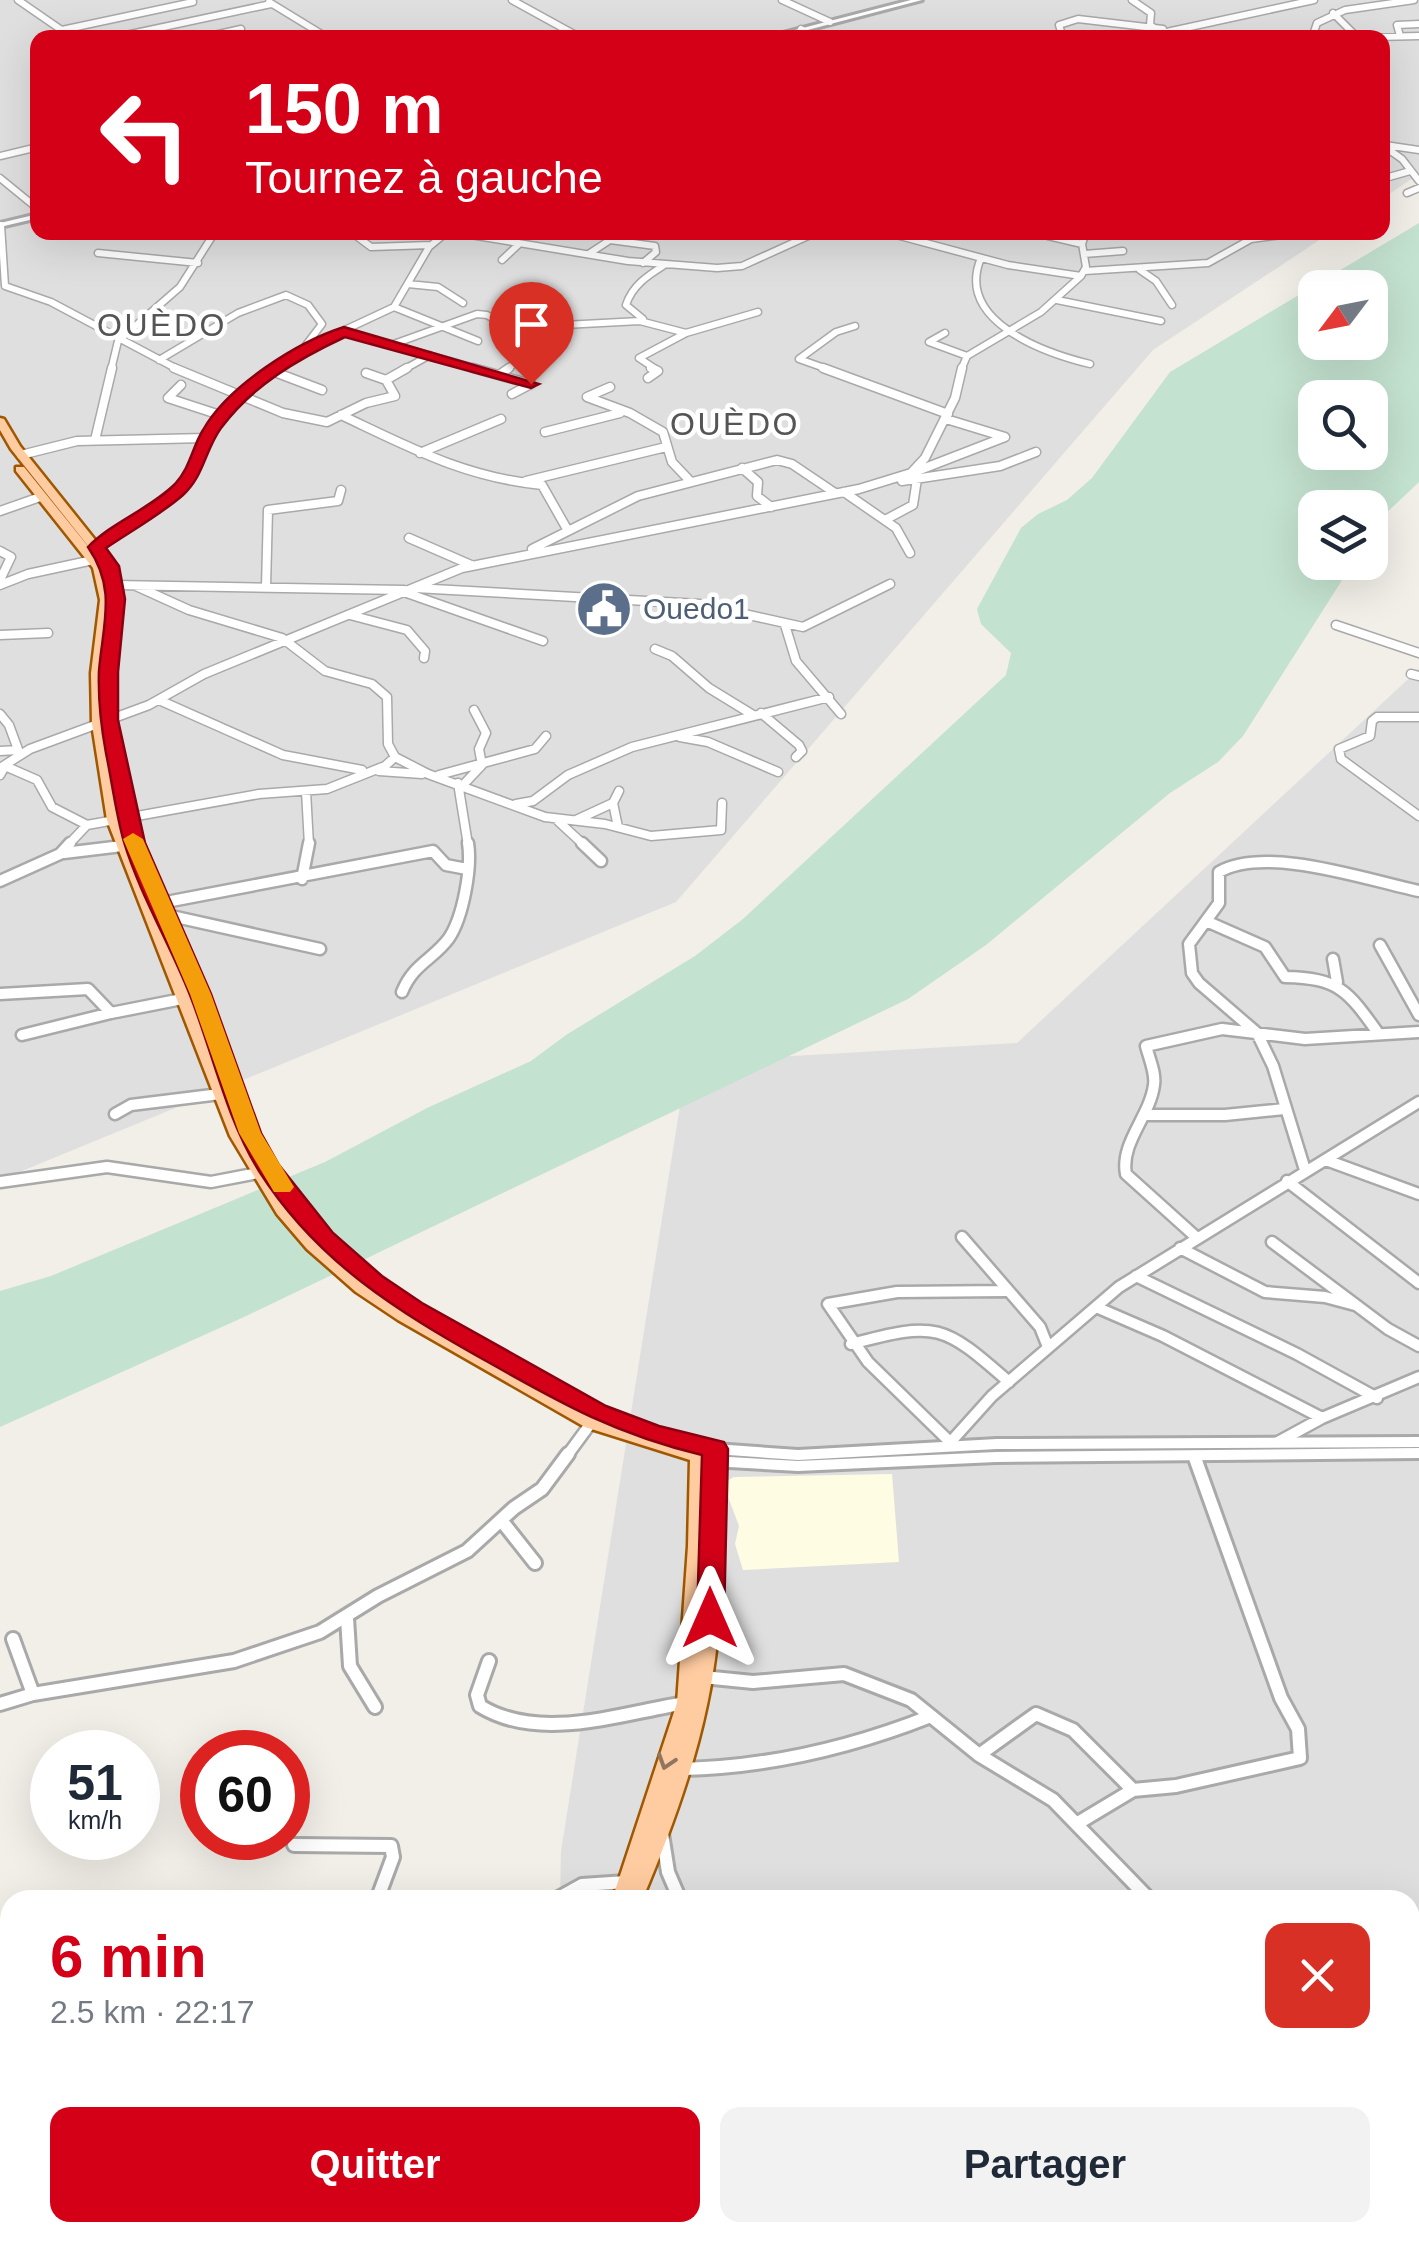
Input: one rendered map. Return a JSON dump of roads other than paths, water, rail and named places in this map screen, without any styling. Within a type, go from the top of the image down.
[{"type":"main road","points":[[0,421],[94,553],[106,600],[97,673],[122,846],[186,998],[220,1094],[258,1173],[313,1245],[362,1288],[404,1316],[591,1422],[706,1454]]},
{"type":"main road","points":[[0,441],[40,496],[110,566],[115,585],[104,722]]},
{"type":"main road","points":[[120,819],[164,909],[250,1133],[269,1169],[325,1239],[374,1282],[464,1339],[597,1412],[706,1454]]},
{"type":"main road","points":[[628,1890],[662,1832],[699,1714],[710,1618],[706,1454]]},
{"type":"main road","points":[[627,1890],[686,1703],[706,1454]]},
{"type":"street","points":[[18,0],[62,30],[193,2]]},
{"type":"street","points":[[512,0],[567,30]]},
{"type":"street","points":[[782,0],[830,22]]},
{"type":"street","points":[[797,30],[918,0]]},
{"type":"street","points":[[1132,0],[1151,13],[1150,25],[1157,30]]},
{"type":"street","points":[[1061,30],[1059,25],[1078,19],[1170,30],[1314,0]]},
{"type":"street","points":[[1314,30],[1316,23],[1334,13],[1414,0]]},
{"type":"street","points":[[147,30],[268,2],[315,30]]},
{"type":"street","points":[[1334,13],[1351,30]]},
{"type":"street","points":[[1400,36],[1397,25],[1419,24]]},
{"type":"street","points":[[237,30],[241,29]]},
{"type":"street","points":[[1390,36],[1419,36]]},
{"type":"street","points":[[1390,145],[1419,150]]},
{"type":"street","points":[[0,156],[30,149]]},
{"type":"street","points":[[1390,151],[1419,184],[1407,193]]},
{"type":"street","points":[[1390,176],[1419,165]]},
{"type":"street","points":[[0,182],[30,207]]},
{"type":"street","points":[[30,216],[0,225],[5,235],[2,274],[6,286],[50,302],[118,342],[240,397],[311,420],[327,422],[396,396],[386,380],[366,373]]},
{"type":"street","points":[[95,440],[118,342],[180,287],[210,240]]},
{"type":"street","points":[[362,240],[372,248],[431,245]]},
{"type":"street","points":[[0,583],[94,553],[178,490],[194,471],[205,438],[240,397],[302,350],[394,307],[431,245],[438,240]]},
{"type":"street","points":[[496,240],[643,263],[736,268],[805,240]]},
{"type":"street","points":[[584,254],[596,252],[610,240],[654,246],[656,252],[643,263]]},
{"type":"street","points":[[917,240],[981,258],[1083,274],[1208,263],[1251,240]]},
{"type":"street","points":[[1065,240],[1082,244]]},
{"type":"street","points":[[884,520],[913,505],[914,476],[947,416],[967,356],[1057,300],[1083,274],[1083,240]]},
{"type":"street","points":[[502,260],[519,244]]},
{"type":"street","points":[[1084,254],[1123,251]]},
{"type":"street","points":[[98,252],[198,263]]},
{"type":"street","points":[[981,258],[973,272],[976,296],[1011,332],[1044,352],[1090,364]]},
{"type":"street","points":[[647,322],[631,311],[627,299],[641,281],[664,265]]},
{"type":"street","points":[[1135,268],[1151,276],[1172,305]]},
{"type":"street","points":[[408,284],[438,286],[463,302]]},
{"type":"street","points":[[158,360],[238,313],[286,295],[306,302],[322,324],[302,350]]},
{"type":"street","points":[[1057,300],[1161,321]]},
{"type":"street","points":[[394,307],[478,341]]},
{"type":"street","points":[[648,378],[658,371],[641,363],[640,358],[686,333],[758,312]]},
{"type":"street","points":[[391,346],[482,314],[514,332]]},
{"type":"street","points":[[499,375],[556,335],[559,326],[647,322],[686,333]]},
{"type":"street","points":[[856,326],[836,332],[799,359],[1006,437],[914,476]]},
{"type":"street","points":[[344,332],[531,384],[512,394]]},
{"type":"street","points":[[945,333],[929,342],[967,356]]},
{"type":"street","points":[[386,380],[430,355]]},
{"type":"street","points":[[272,371],[322,390]]},
{"type":"street","points":[[181,385],[168,398],[223,416]]},
{"type":"street","points":[[610,387],[587,397],[663,432],[674,467],[690,482]]},
{"type":"street","points":[[545,432],[626,412]]},
{"type":"street","points":[[341,416],[420,454],[487,478],[542,486],[566,530]]},
{"type":"street","points":[[420,454],[500,419]]},
{"type":"street","points":[[22,456],[95,440],[205,438]]},
{"type":"street","points":[[518,484],[577,466],[666,447]]},
{"type":"street","points":[[88,825],[52,806],[37,780],[2,770],[19,753],[160,700],[204,674],[471,565],[771,508],[914,476],[1000,466],[1036,452]]},
{"type":"street","points":[[522,554],[629,500],[777,460],[788,462],[896,528],[910,553]]},
{"type":"street","points":[[742,468],[758,482],[757,496],[771,508]]},
{"type":"street","points":[[266,587],[268,510],[334,502],[341,500],[342,490]]},
{"type":"street","points":[[0,511],[40,496]]},
{"type":"street","points":[[409,538],[471,565]]},
{"type":"street","points":[[0,551],[11,559],[0,583]]},
{"type":"street","points":[[115,585],[409,590],[700,604],[785,625],[809,626],[890,584]]},
{"type":"street","points":[[136,586],[159,599],[285,639],[309,653],[327,672],[360,678],[380,689],[389,705],[388,744],[395,757],[431,775],[557,820],[618,827],[651,836],[717,832],[723,826],[722,803]]},
{"type":"street","points":[[409,590],[542,641]]},
{"type":"street","points":[[348,615],[406,630],[418,641],[424,658]]},
{"type":"street","points":[[785,625],[796,662],[841,714]]},
{"type":"street","points":[[1336,625],[1419,653]]},
{"type":"street","points":[[0,636],[48,633]]},
{"type":"street","points":[[655,649],[672,656],[708,688],[756,714],[798,745],[802,751],[796,758]]},
{"type":"street","points":[[525,807],[568,775],[609,755],[829,698]]},
{"type":"street","points":[[160,700],[240,738],[313,766],[431,775],[535,749],[546,736]]},
{"type":"street","points":[[474,710],[486,733],[480,749],[482,765]]},
{"type":"street","points":[[0,714],[10,725],[19,753]]},
{"type":"street","points":[[1419,717],[1374,719],[1370,736],[1339,749],[1341,759],[1419,816]]},
{"type":"street","points":[[672,736],[708,742],[778,772]]},
{"type":"street","points":[[0,751],[19,753]]},
{"type":"street","points":[[60,854],[88,825],[259,794],[318,789],[371,771],[395,757]]},
{"type":"street","points":[[461,784],[482,765]]},
{"type":"street","points":[[313,766],[318,789]]},
{"type":"street","points":[[402,992],[410,972],[448,938],[458,918],[469,852],[461,784]]},
{"type":"street","points":[[302,878],[309,853],[306,791]]},
{"type":"street","points":[[618,827],[613,803],[619,791]]},
{"type":"street","points":[[570,822],[613,803]]},
{"type":"street","points":[[557,820],[601,860]]},
{"type":"street","points":[[0,881],[60,854],[122,846]]},
{"type":"street","points":[[164,909],[428,850],[446,865],[466,869]]},
{"type":"street","points":[[1305,1170],[1273,1066],[1257,1033],[1192,973],[1189,944],[1219,903],[1219,872],[1235,862],[1303,868],[1419,891]]},
{"type":"street","points":[[164,909],[320,949]]},
{"type":"street","points":[[1206,921],[1264,947],[1285,977],[1318,976],[1337,982]]},
{"type":"street","points":[[1380,945],[1419,1014]]},
{"type":"street","points":[[1332,959],[1337,982],[1378,1034]]},
{"type":"street","points":[[0,994],[88,990],[111,1013]]},
{"type":"street","points":[[22,1034],[186,998]]},
{"type":"street","points":[[1196,1237],[1126,1174],[1122,1159],[1146,1115],[1156,1082],[1146,1046],[1222,1029],[1304,1039],[1419,1032]]},
{"type":"street","points":[[115,1114],[131,1106],[220,1094]]},
{"type":"street","points":[[949,1444],[1009,1382],[1136,1276],[1419,1102]]},
{"type":"street","points":[[1146,1115],[1225,1115],[1284,1109]]},
{"type":"street","points":[[1326,1160],[1419,1194]]},
{"type":"street","points":[[0,1182],[107,1168],[210,1182],[258,1173]]},
{"type":"street","points":[[1287,1181],[1342,1228],[1419,1283]]},
{"type":"street","points":[[962,1237],[1040,1327],[1048,1347]]},
{"type":"street","points":[[1272,1242],[1355,1305],[1419,1346]]},
{"type":"street","points":[[1180,1248],[1265,1292],[1355,1305]]},
{"type":"street","points":[[1136,1276],[1377,1398]]},
{"type":"street","points":[[949,1444],[910,1400],[866,1363],[828,1304],[897,1292],[1006,1290]]},
{"type":"street","points":[[1096,1307],[1162,1336],[1322,1418]]},
{"type":"street","points":[[851,1344],[918,1326],[932,1327],[958,1338],[1009,1382]]},
{"type":"street","points":[[1277,1443],[1322,1418],[1377,1398],[1419,1376]]},
{"type":"street","points":[[0,1704],[33,1694],[234,1661],[286,1645],[347,1618],[378,1596],[468,1550],[542,1489],[591,1422]]},
{"type":"street","points":[[706,1454],[798,1455],[949,1444],[1419,1442]]},
{"type":"street","points":[[706,1454],[798,1466],[996,1457],[1419,1453]]},
{"type":"street","points":[[1078,1823],[1133,1790],[1176,1786],[1300,1758],[1298,1729],[1281,1698],[1195,1458]]},
{"type":"street","points":[[501,1520],[534,1563]]},
{"type":"street","points":[[347,1618],[344,1640],[351,1677],[375,1708]]},
{"type":"street","points":[[13,1639],[33,1694]]},
{"type":"street","points":[[489,1661],[480,1679],[480,1706],[513,1723],[583,1719],[686,1703]]},
{"type":"street","points":[[704,1677],[752,1682],[844,1674],[911,1700],[980,1755],[1045,1794],[1078,1823],[1140,1890]]},
{"type":"street","points":[[980,1755],[1036,1714],[1072,1730],[1133,1790]]},
{"type":"street","points":[[683,1769],[725,1770],[803,1760],[932,1716]]},
{"type":"street","points":[[662,1832],[668,1872],[676,1890]]},
{"type":"street","points":[[310,1845],[391,1846],[393,1857],[381,1890]]},
{"type":"street","points":[[575,1890],[582,1886],[604,1890]]},
{"type":"place","name":"Ouedo1","points":[[604,609]]},
{"type":"district","name":"OUÈDO","points":[[162,325]]},
{"type":"district","name":"OUÈDO","points":[[735,424]]}]
